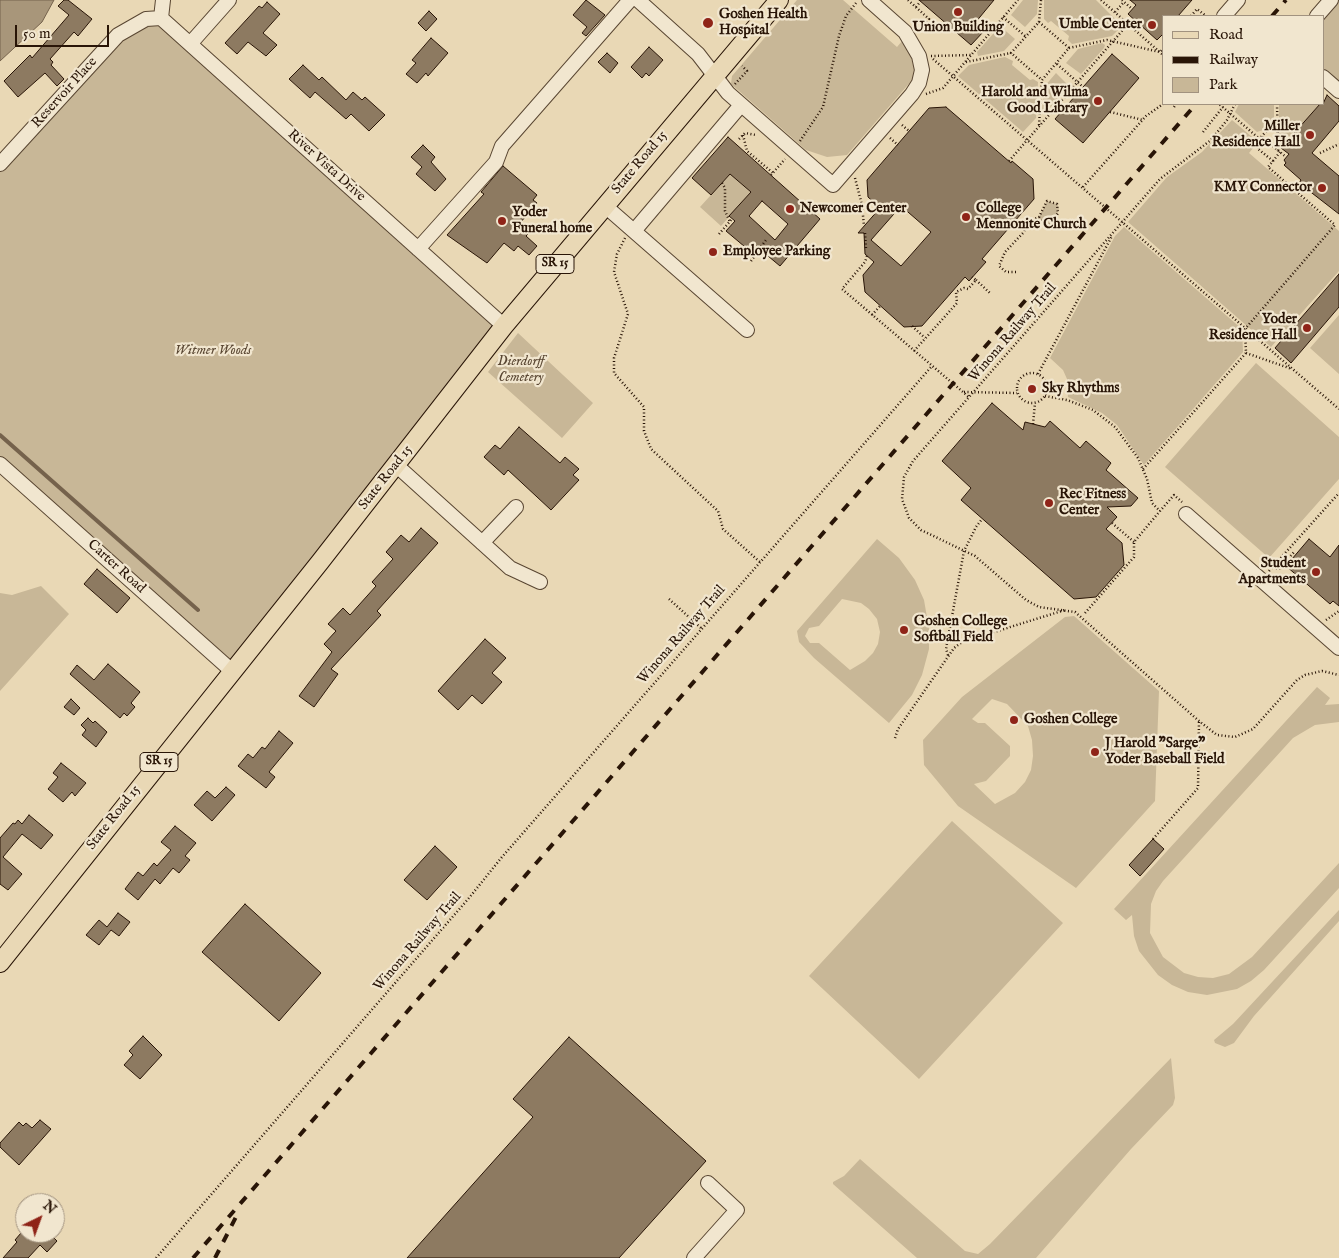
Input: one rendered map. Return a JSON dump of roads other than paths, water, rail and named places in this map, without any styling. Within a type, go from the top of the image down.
[{"type":"main road","name":"State Road 15","points":[[0,963],[396,465],[504,326],[604,205],[779,0]]},
{"type":"street","points":[[161,18],[163,0]]},
{"type":"street","points":[[190,44],[229,0]]},
{"type":"street","points":[[418,249],[496,162],[502,146],[630,0]]},
{"type":"street","points":[[638,0],[698,54],[716,74],[728,93],[833,185],[919,83],[922,70],[914,43],[905,32],[869,0]]},
{"type":"street","points":[[1225,15],[1238,0]]},
{"type":"street","points":[[1318,15],[1331,0]]},
{"type":"street","name":"River Vista Drive","points":[[161,18],[504,326]]},
{"type":"street","name":"Reservoir Place","points":[[0,164],[118,35],[146,19],[161,18]]},
{"type":"street","points":[[1324,78],[1339,91]]},
{"type":"street","points":[[632,229],[741,105]]},
{"type":"street","points":[[604,205],[747,330]]},
{"type":"street","name":"Carter Road","points":[[0,464],[232,671]]},
{"type":"street","points":[[396,465],[510,568],[540,582]]},
{"type":"street","points":[[482,543],[516,506]]},
{"type":"street","points":[[1187,511],[1261,580],[1339,648]]},
{"type":"street","points":[[694,1258],[737,1210],[708,1183]]},
{"type":"waterway","points":[[0,435],[198,610]]},
{"type":"railway","points":[[1273,15],[1286,0]]},
{"type":"railway","points":[[193,1258],[1195,105]]},
{"type":"railway","points":[[215,1258],[236,1217]]},
{"type":"place","name":"Union Building","points":[[958,12]]},
{"type":"place","name":"Goshen Health Hospital","points":[[708,23]]},
{"type":"place","name":"Umble Center","points":[[1152,25]]},
{"type":"place","name":"Harold and Wilma Good Library","points":[[1098,101]]},
{"type":"place","name":"Miller Residence Hall","points":[[1310,135]]},
{"type":"place","name":"KMY Connector","points":[[1322,188]]},
{"type":"place","name":"Newcomer Center","points":[[790,209]]},
{"type":"place","name":"College Mennonite Church","points":[[966,217]]},
{"type":"place","name":"Yoder Funeral home","points":[[502,221]]},
{"type":"place","name":"Employee Parking","points":[[713,252]]},
{"type":"place","name":"Yoder Residence Hall","points":[[1307,328]]},
{"type":"place","name":"Sky Rhythms","points":[[1032,389]]},
{"type":"place","name":"Rec Fitness Center","points":[[1049,503]]},
{"type":"place","name":"Student Apartments","points":[[1316,572]]},
{"type":"place","name":"Goshen College Softball Field","points":[[904,630]]},
{"type":"place","name":"Goshen College","points":[[1014,720]]},
{"type":"place","name":"J Harold \"Sarge\" Yoder Baseball Field","points":[[1095,752]]},
{"type":"park label","name":"Witmer Woods","points":[[213,351]]},
{"type":"park label","name":"Dierdorff Cemetery","points":[[521,370]]}]
